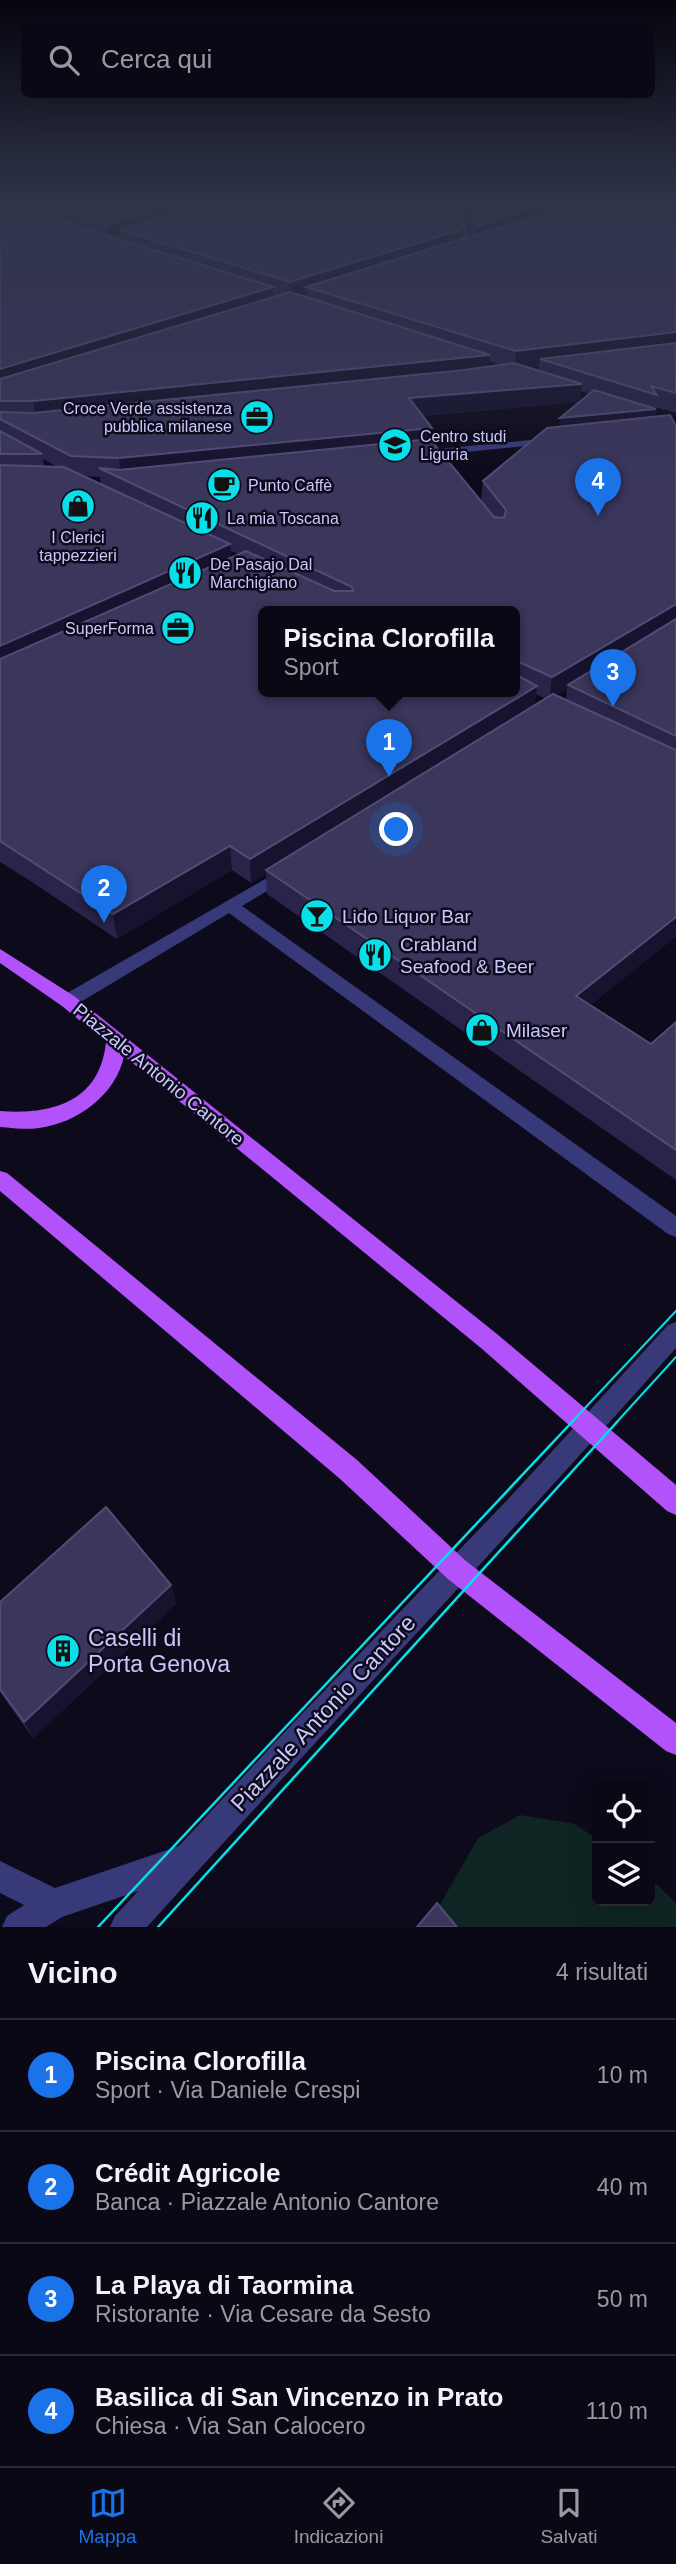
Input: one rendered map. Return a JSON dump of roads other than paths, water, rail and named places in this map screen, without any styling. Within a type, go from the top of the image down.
[{"type":"main road","points":[[0,955],[68,1001]]},
{"type":"main road","name":"Piazzale Antonio Cantore","points":[[68,1001],[489,1341],[676,1502]]},
{"type":"main road","points":[[0,1119],[29,1121],[50,1118],[78,1103],[101,1087],[109,1074],[116,1040]]},
{"type":"main road","points":[[0,1179],[348,1469],[457,1570],[676,1741]]},
{"type":"street","points":[[405,455],[563,440]]},
{"type":"street","points":[[432,453],[443,466]]},
{"type":"street","name":"Piazzale Antonio Cantore","points":[[68,1001],[300,863]]},
{"type":"street","points":[[231,906],[676,1228]]},
{"type":"street","name":"Piazzale Antonio Cantore","points":[[126,1927],[676,1332]]},
{"type":"street","name":"Piazzale Antonio Cantore","points":[[18,1927],[54,1903],[190,1857]]},
{"type":"street","points":[[0,1876],[54,1903]]},
{"type":"tram line","points":[[570,1424],[676,1311]]},
{"type":"tram line","points":[[615,1424],[676,1357]]},
{"type":"tram line","points":[[98,1927],[572,1422]]},
{"type":"tram line","points":[[158,1927],[617,1422]]},
{"type":"place","name":"Croce Verde assistenza pubblica milanese","points":[[257,417]]},
{"type":"place","name":"Centro studi Liguria","points":[[395,445]]},
{"type":"place","name":"Punto Caffè","points":[[224,485]]},
{"type":"place","name":"I Clerici tappezzieri","points":[[78,506]]},
{"type":"place","name":"Basilica di San Vincenzo in Prato","points":[[598,516]]},
{"type":"place","name":"La mia Toscana","points":[[202,518]]},
{"type":"place","name":"De Pasajo Dal Marchigiano","points":[[185,573]]},
{"type":"place","name":"SuperForma","points":[[178,628]]},
{"type":"place","name":"La Playa di Taormina","points":[[613,707]]},
{"type":"place","name":"Piscina Clorofilla","points":[[389,777]]},
{"type":"place","name":"Lido Liquor Bar","points":[[317,916]]},
{"type":"place","name":"Crédit Agricole","points":[[104,923]]},
{"type":"place","name":"Crabland Seafood & Beer","points":[[375,955]]},
{"type":"place","name":"Milaser","points":[[482,1030]]},
{"type":"place","name":"Caselli di Porta Genova","points":[[63,1651]]}]
